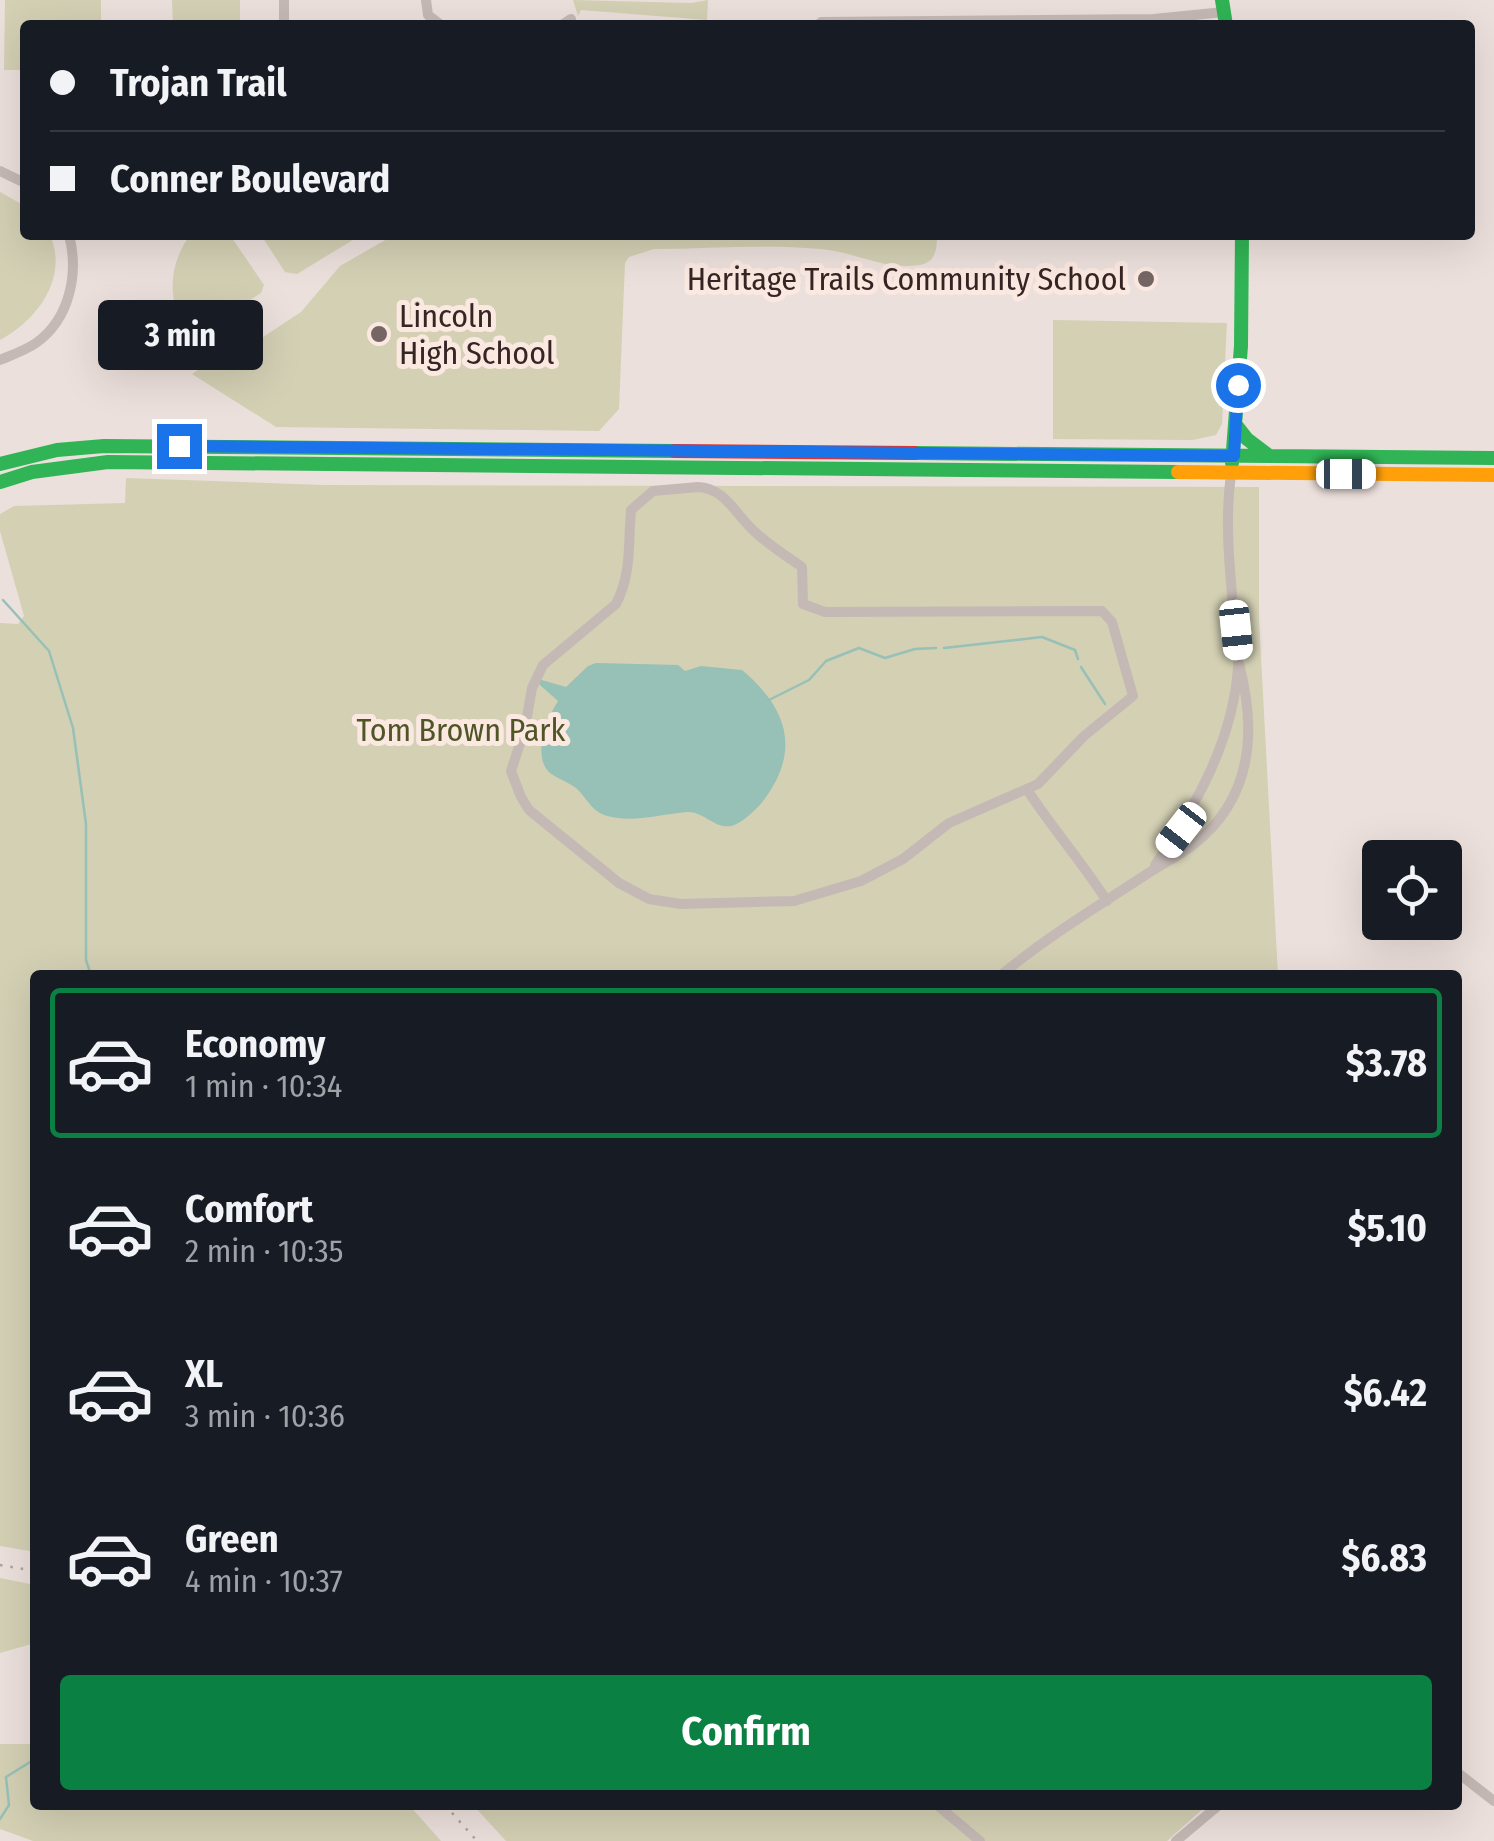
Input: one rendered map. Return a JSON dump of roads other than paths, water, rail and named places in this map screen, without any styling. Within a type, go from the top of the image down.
[{"type":"main road","points":[[1231,474],[1242,240]]},
{"type":"main road","points":[[1236,425],[1269,456]]},
{"type":"main road","points":[[0,464],[57,450],[140,446],[1494,458]]},
{"type":"main road","points":[[140,446],[141,462]]},
{"type":"main road","points":[[834,453],[834,470]]},
{"type":"main road","points":[[0,482],[67,466],[141,462],[1494,474]]},
{"type":"street","points":[[1043,20],[1154,19],[1224,12]]},
{"type":"street","points":[[0,360],[35,344],[60,316],[73,277],[69,240]]},
{"type":"street","points":[[1009,970],[1152,870],[1190,848],[1212,828],[1230,803],[1250,738],[1228,552],[1231,474]]},
{"type":"street","points":[[663,488],[710,488],[750,528],[802,567],[802,604],[826,612],[1093,610],[1108,614],[1132,696],[1028,791],[1000,798],[949,823],[926,843],[878,873],[806,900],[682,904],[649,899],[619,883],[566,842],[529,810],[511,771],[538,674],[616,604],[629,568],[631,510],[636,502],[663,488]]},
{"type":"street","points":[[1152,870],[1181,830],[1212,768],[1233,708],[1239,664]]},
{"type":"street","points":[[1028,791],[1044,819],[1066,839],[1107,901]]},
{"type":"street","points":[[1462,1776],[1494,1800]]},
{"type":"street","points":[[943,1810],[980,1841]]},
{"type":"street","points":[[1176,1841],[1213,1810]]},
{"type":"water","points":[[596,663],[678,665],[685,671],[701,666],[742,670],[769,699],[784,729],[783,762],[763,801],[731,826],[687,812],[614,818],[599,813],[576,788],[550,773],[544,766],[542,747],[546,726],[558,701],[531,677],[566,687]]},
{"type":"waterway","points":[[3,600],[49,651],[73,728],[86,824],[86,960],[89,970]]},
{"type":"waterway","points":[[944,648],[1042,637],[1075,650],[1078,659]]},
{"type":"waterway","points":[[769,700],[809,680],[826,661],[859,648],[885,658],[915,649],[936,648]]},
{"type":"waterway","points":[[1081,667],[1105,704]]},
{"type":"waterway","points":[[0,1819],[9,1805],[6,1777],[30,1762]]},
{"type":"railway","points":[[0,1565],[30,1570]]},
{"type":"railway","points":[[449,1810],[477,1841]]},
{"type":"place","name":"Heritage Trails Community School","points":[[1146,279]]},
{"type":"place","name":"Lincoln High School","points":[[379,334]]},
{"type":"park label","name":"Tom Brown Park","points":[[461,730]]}]
